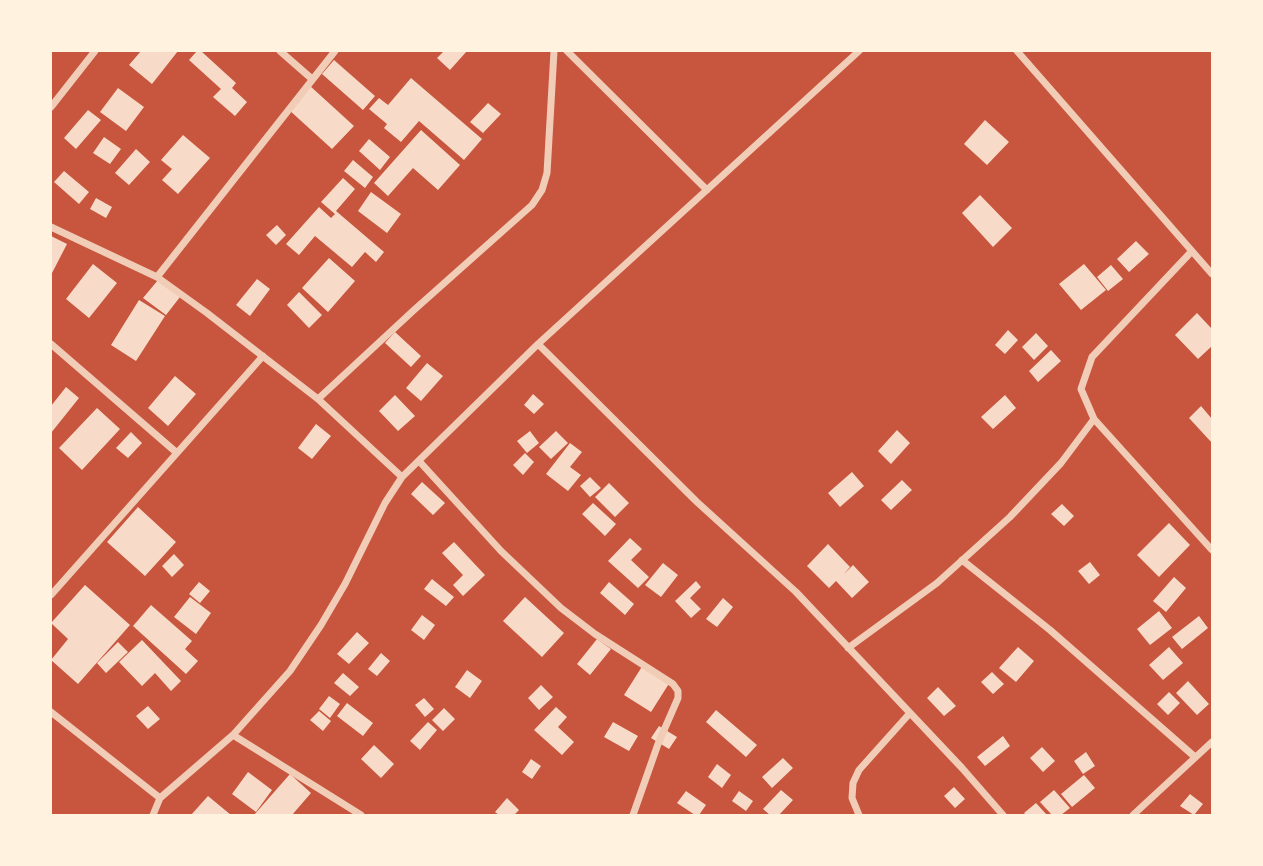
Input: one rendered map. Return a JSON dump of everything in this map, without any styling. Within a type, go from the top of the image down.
[{"type":"street","points":[[51,107],[95,51]]},
{"type":"street","points":[[280,51],[312,79]]},
{"type":"street","points":[[157,277],[335,51]]},
{"type":"street","points":[[318,399],[532,205],[542,190],[547,173],[554,51]]},
{"type":"street","points":[[567,51],[707,190]]},
{"type":"street","points":[[153,815],[160,798],[233,735],[290,671],[345,584],[385,503],[402,477],[538,344],[859,51]]},
{"type":"street","points":[[1017,51],[1212,274]]},
{"type":"street","points":[[51,227],[157,277],[318,399],[402,477]]},
{"type":"street","points":[[1192,251],[1092,357],[1081,389],[1094,419],[1212,550]]},
{"type":"street","points":[[51,344],[177,453]]},
{"type":"street","points":[[538,344],[697,502],[796,592],[1003,815]]},
{"type":"street","points":[[51,595],[263,356]]},
{"type":"street","points":[[848,648],[937,583],[1010,517],[1061,463],[1094,419]]},
{"type":"street","points":[[419,461],[501,551],[561,608],[595,634],[673,684],[678,691],[678,698],[632,815]]},
{"type":"street","points":[[962,560],[1050,630],[1195,757]]},
{"type":"street","points":[[51,712],[160,798]]},
{"type":"street","points":[[859,815],[852,798],[853,783],[859,770],[911,713]]},
{"type":"street","points":[[233,735],[361,815]]},
{"type":"street","points":[[1133,815],[1212,742]]},
{"type":"building","points":[[141,51],[178,51],[152,84],[129,65]]},
{"type":"building","points":[[197,51],[201,51],[236,83],[232,88],[247,102],[235,116],[213,97],[221,89],[189,60]]},
{"type":"building","points":[[444,51],[467,51],[450,70],[437,58]]},
{"type":"building","points":[[334,60],[375,96],[363,110],[322,74]]},
{"type":"building","points":[[411,78],[482,139],[464,160],[419,121],[401,142],[384,128],[387,124],[369,109],[379,98],[388,105]]},
{"type":"building","points":[[309,85],[354,126],[332,149],[288,109]]},
{"type":"building","points":[[118,88],[144,107],[126,131],[100,112]]},
{"type":"building","points":[[488,103],[501,114],[483,133],[470,122]]},
{"type":"building","points":[[88,110],[101,120],[76,149],[64,138]]},
{"type":"building","points":[[985,120],[1009,142],[987,165],[964,144]]},
{"type":"building","points":[[421,130],[460,165],[438,190],[413,168],[388,196],[374,183]]},
{"type":"building","points":[[183,135],[210,158],[178,194],[162,180],[172,169],[161,160]]},
{"type":"building","points":[[104,137],[121,149],[110,164],[93,153]]},
{"type":"building","points":[[369,139],[390,157],[380,170],[359,151]]},
{"type":"building","points":[[136,149],[150,162],[129,185],[115,173]]},
{"type":"building","points":[[353,160],[373,177],[365,188],[344,171]]},
{"type":"building","points":[[64,171],[89,192],[79,204],[54,182]]},
{"type":"building","points":[[343,178],[355,189],[336,211],[384,252],[376,262],[365,252],[352,267],[315,236],[299,255],[286,244],[319,207],[331,218],[335,214],[321,202]]},
{"type":"building","points":[[371,192],[401,214],[387,233],[358,211]]},
{"type":"building","points":[[980,195],[1012,228],[993,247],[962,213]]},
{"type":"building","points":[[96,198],[112,207],[106,218],[90,209]]},
{"type":"building","points":[[277,225],[286,235],[276,245],[266,235]]},
{"type":"building","points":[[51,236],[67,244],[51,275]]},
{"type":"building","points":[[1136,241],[1149,254],[1129,272],[1117,259]]},
{"type":"building","points":[[329,258],[355,281],[328,312],[302,288]]},
{"type":"building","points":[[93,264],[117,283],[89,318],[66,299]]},
{"type":"building","points":[[1084,264],[1106,290],[1081,310],[1059,284]]},
{"type":"building","points":[[1111,265],[1123,279],[1108,291],[1097,277]]},
{"type":"building","points":[[257,279],[270,289],[250,316],[236,305]]},
{"type":"building","points":[[158,280],[180,297],[166,315],[143,298]]},
{"type":"building","points":[[299,292],[322,315],[309,328],[287,305]]},
{"type":"building","points":[[139,300],[165,316],[136,361],[111,345]]},
{"type":"building","points":[[1197,313],[1212,329],[1212,346],[1198,359],[1175,335]]},
{"type":"building","points":[[1008,330],[1018,340],[1005,354],[995,345]]},
{"type":"building","points":[[395,332],[421,356],[411,367],[385,343]]},
{"type":"building","points":[[1036,333],[1048,346],[1034,360],[1022,347]]},
{"type":"building","points":[[1051,350],[1061,361],[1038,382],[1029,371]]},
{"type":"building","points":[[427,363],[443,376],[421,401],[406,388]]},
{"type":"building","points":[[175,376],[196,394],[168,426],[148,408]]},
{"type":"building","points":[[66,387],[79,398],[51,433],[51,406]]},
{"type":"building","points":[[533,394],[544,404],[534,414],[524,405]]},
{"type":"building","points":[[395,395],[415,416],[398,431],[379,411]]},
{"type":"building","points":[[1005,395],[1016,408],[993,429],[981,417]]},
{"type":"building","points":[[1201,406],[1212,419],[1212,443],[1189,418]]},
{"type":"building","points":[[97,408],[120,429],[82,470],[59,448]]},
{"type":"building","points":[[316,424],[331,436],[312,459],[298,448]]},
{"type":"building","points":[[897,430],[910,443],[891,464],[878,451]]},
{"type":"building","points":[[530,431],[539,443],[527,453],[517,441]]},
{"type":"building","points":[[556,431],[568,443],[551,459],[539,447]]},
{"type":"building","points":[[131,432],[142,443],[128,458],[116,448]]},
{"type":"building","points":[[570,443],[582,452],[570,467],[581,475],[568,491],[546,474]]},
{"type":"building","points":[[525,453],[534,462],[523,475],[513,465]]},
{"type":"building","points":[[852,472],[864,486],[840,507],[828,493]]},
{"type":"building","points":[[590,477],[601,488],[590,497],[580,486]]},
{"type":"building","points":[[902,480],[912,490],[891,510],[881,500]]},
{"type":"building","points":[[422,482],[445,503],[433,515],[411,494]]},
{"type":"building","points":[[609,483],[629,503],[615,517],[595,497]]},
{"type":"building","points":[[593,503],[616,524],[605,536],[582,514]]},
{"type":"building","points":[[1062,504],[1074,516],[1064,526],[1051,514]]},
{"type":"building","points":[[138,507],[176,542],[145,576],[107,542]]},
{"type":"building","points":[[1169,523],[1190,545],[1159,577],[1137,555]]},
{"type":"building","points":[[630,538],[642,549],[631,560],[649,577],[638,588],[608,561]]},
{"type":"building","points":[[454,542],[485,575],[463,596],[453,585],[463,575],[442,553]]},
{"type":"building","points":[[828,544],[850,567],[844,574],[853,565],[869,582],[852,598],[836,581],[829,588],[807,566]]},
{"type":"building","points":[[174,554],[184,565],[172,577],[162,566]]},
{"type":"building","points":[[1090,562],[1100,575],[1089,584],[1078,571]]},
{"type":"building","points":[[663,563],[678,575],[661,597],[645,585]]},
{"type":"building","points":[[1174,577],[1186,588],[1166,612],[1153,601]]},
{"type":"building","points":[[432,579],[454,597],[446,606],[424,589]]},
{"type":"building","points":[[696,581],[701,587],[690,598],[701,609],[691,618],[675,601]]},
{"type":"building","points":[[199,582],[210,591],[200,603],[189,594]]},
{"type":"building","points":[[609,582],[634,604],[625,615],[600,593]]},
{"type":"building","points":[[85,585],[130,625],[78,684],[51,660],[68,639],[51,623]]},
{"type":"building","points":[[190,597],[211,613],[196,634],[174,617]]},
{"type":"building","points":[[525,597],[564,633],[542,657],[503,621]]},
{"type":"building","points":[[723,598],[733,607],[717,627],[706,619]]},
{"type":"building","points":[[151,605],[192,641],[185,649],[198,661],[186,674],[133,626]]},
{"type":"building","points":[[1159,611],[1172,628],[1150,645],[1137,629]]},
{"type":"building","points":[[422,615],[435,625],[424,640],[411,630]]},
{"type":"building","points":[[1199,616],[1208,628],[1182,649],[1172,637]]},
{"type":"building","points":[[357,632],[369,643],[349,664],[337,654]]},
{"type":"building","points":[[597,639],[611,649],[590,675],[577,664]]},
{"type":"building","points":[[142,640],[181,681],[171,691],[155,673],[142,686],[119,662]]},
{"type":"building","points":[[118,642],[128,652],[106,673],[97,663]]},
{"type":"building","points":[[1018,647],[1034,661],[1016,682],[999,668]]},
{"type":"building","points":[[1169,647],[1183,663],[1163,680],[1149,665]]},
{"type":"building","points":[[381,653],[390,661],[377,676],[368,669]]},
{"type":"building","points":[[643,665],[670,682],[651,712],[624,695]]},
{"type":"building","points":[[467,670],[482,681],[470,698],[455,687]]},
{"type":"building","points":[[992,672],[1004,684],[993,694],[981,682]]},
{"type":"building","points":[[343,673],[359,687],[350,696],[334,683]]},
{"type":"building","points":[[1188,681],[1209,704],[1197,715],[1176,693]]},
{"type":"building","points":[[541,685],[553,697],[539,710],[528,698]]},
{"type":"building","points":[[938,687],[956,706],[944,716],[927,698]]},
{"type":"building","points":[[1169,692],[1180,703],[1168,715],[1157,704]]},
{"type":"building","points":[[329,696],[340,704],[330,718],[319,709]]},
{"type":"building","points":[[424,698],[434,709],[425,717],[415,705]]},
{"type":"building","points":[[347,703],[373,723],[363,736],[337,716]]},
{"type":"building","points":[[148,706],[160,719],[148,729],[136,716]]},
{"type":"building","points":[[556,707],[567,717],[558,727],[574,742],[562,755],[534,730]]},
{"type":"building","points":[[444,708],[455,719],[443,731],[432,720]]},
{"type":"building","points":[[716,710],[757,745],[746,757],[706,722]]},
{"type":"building","points":[[319,711],[331,721],[323,731],[310,720]]},
{"type":"building","points":[[428,722],[437,730],[420,750],[410,741]]},
{"type":"building","points":[[613,722],[638,736],[629,751],[604,737]]},
{"type":"building","points":[[659,726],[677,737],[669,749],[651,738]]},
{"type":"building","points":[[1003,736],[1010,746],[985,766],[977,757]]},
{"type":"building","points":[[374,745],[394,764],[381,778],[361,759]]},
{"type":"building","points":[[1042,747],[1055,761],[1043,772],[1030,758]]},
{"type":"building","points":[[1086,752],[1095,766],[1083,774],[1074,761]]},
{"type":"building","points":[[783,758],[793,768],[772,788],[762,777]]},
{"type":"building","points":[[531,759],[541,766],[532,779],[522,772]]},
{"type":"building","points":[[717,764],[731,775],[722,788],[708,777]]},
{"type":"building","points":[[248,772],[272,790],[256,812],[232,794]]},
{"type":"building","points":[[290,774],[311,793],[292,815],[254,815]]},
{"type":"building","points":[[1084,775],[1095,788],[1072,807],[1061,794]]},
{"type":"building","points":[[954,787],[965,799],[955,808],[944,796]]},
{"type":"building","points":[[781,790],[793,800],[779,815],[770,815],[763,809]]},
{"type":"building","points":[[1054,790],[1070,808],[1061,815],[1052,815],[1040,802]]},
{"type":"building","points":[[686,791],[706,805],[699,815],[677,803]]},
{"type":"building","points":[[739,791],[753,801],[746,811],[732,801]]},
{"type":"building","points":[[1190,794],[1203,804],[1194,815],[1180,806]]},
{"type":"building","points":[[208,796],[231,815],[191,815]]},
{"type":"building","points":[[507,798],[519,810],[514,815],[499,815],[495,812]]},
{"type":"building","points":[[1036,803],[1047,815],[1024,813]]}]
